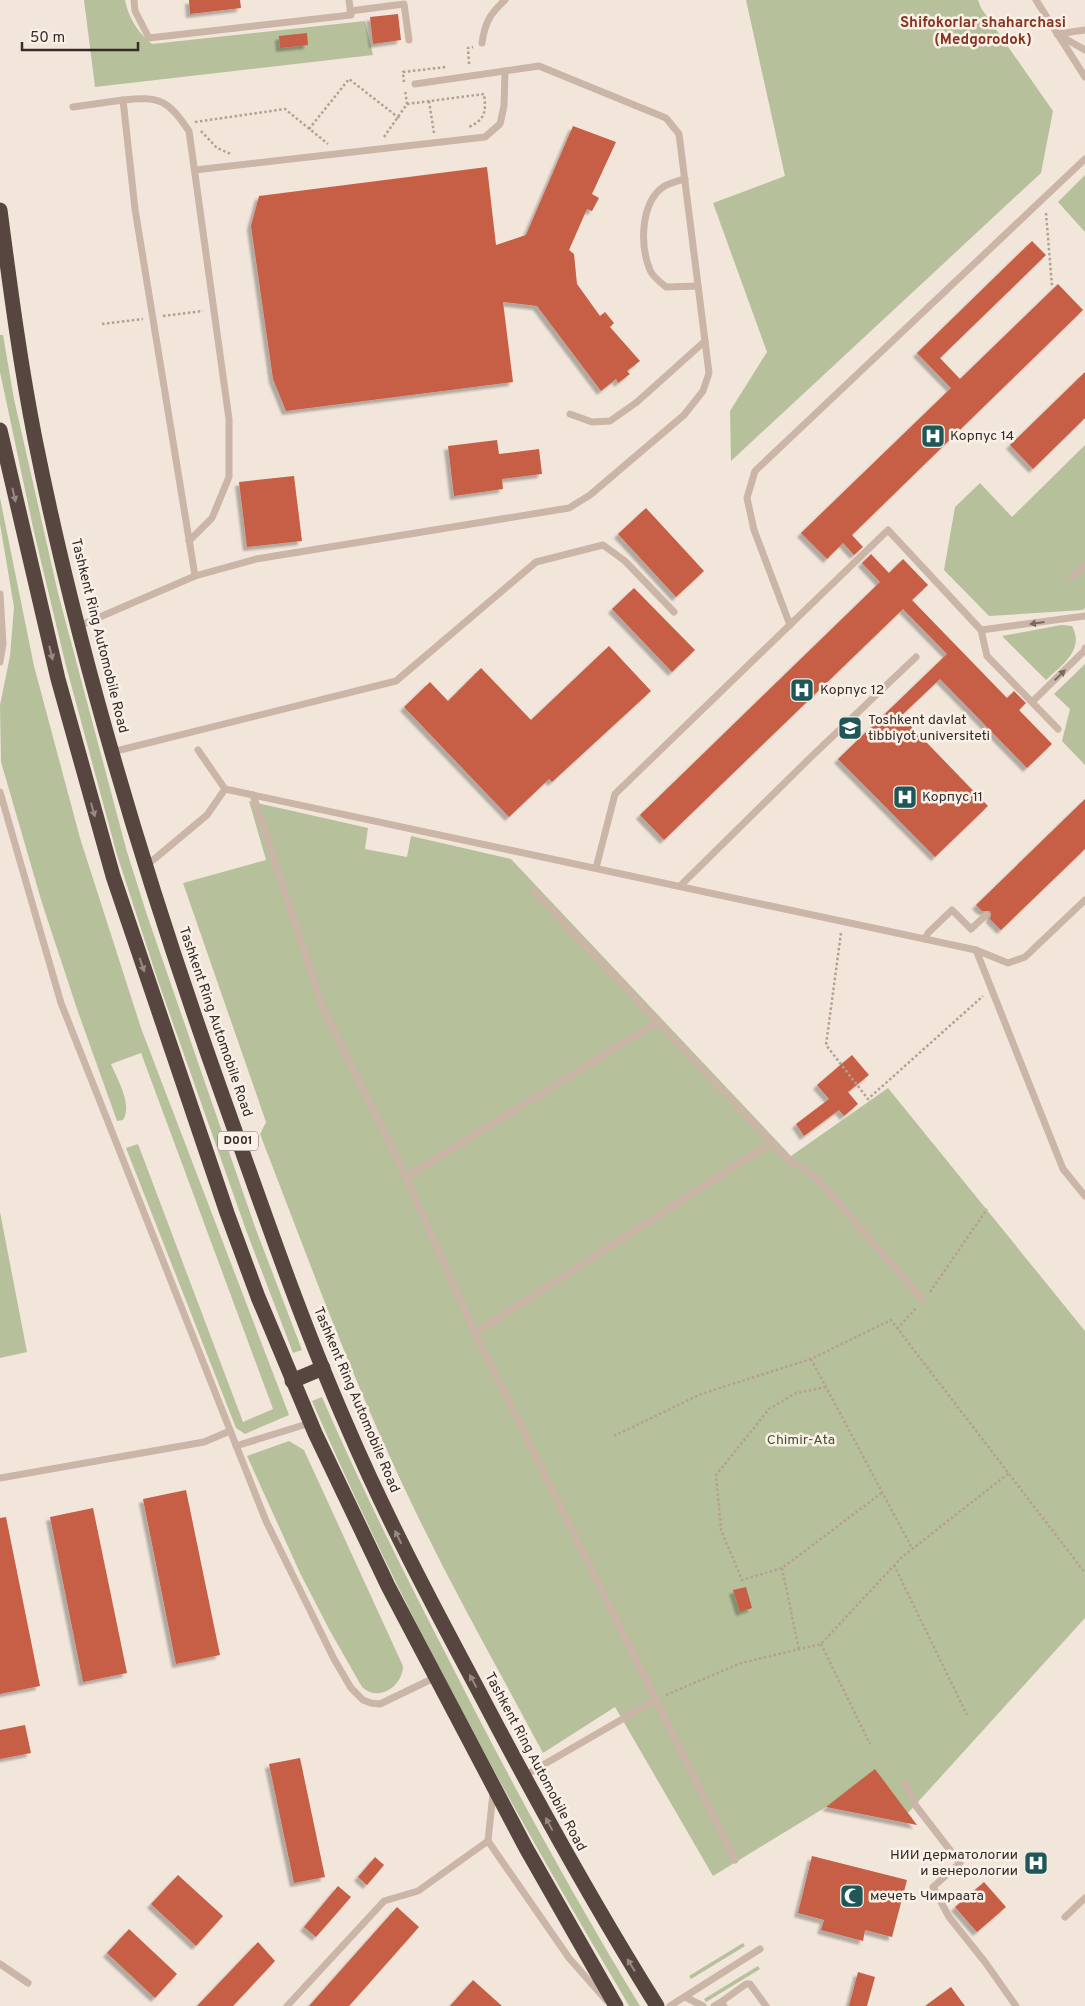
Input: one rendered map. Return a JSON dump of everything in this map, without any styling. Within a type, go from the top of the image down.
[{"type":"highway","name":"Tashkent Ring Automobile Road","points":[[0,210],[6,309],[79,626],[112,752],[146,866],[190,1002],[252,1181],[323,1368],[367,1473],[417,1576],[590,1897],[657,2006]]},
{"type":"highway","name":"D001","points":[[0,430],[58,679],[113,876],[227,1213],[292,1380],[310,1423],[388,1586],[559,1908],[616,2006]]},
{"type":"highway","points":[[292,1380],[323,1368]]},
{"type":"lane","points":[[134,0],[134,11],[149,38],[351,15],[349,0]]},
{"type":"lane","points":[[480,44],[484,27],[490,16],[505,0]]},
{"type":"lane","points":[[1036,0],[1085,77]]},
{"type":"lane","points":[[350,11],[404,4],[409,40]]},
{"type":"lane","points":[[1057,34],[1085,30]]},
{"type":"lane","points":[[1057,34],[1085,50]]},
{"type":"lane","points":[[79,626],[195,576],[256,559],[569,508],[590,496],[689,409],[703,391],[708,373],[679,134],[666,118],[539,66],[415,84]]},
{"type":"lane","points":[[194,170],[485,137],[500,124],[504,106],[506,71]]},
{"type":"lane","points":[[73,107],[150,97],[163,102],[178,114],[189,131],[229,419],[229,477],[212,518],[189,540]]},
{"type":"lane","points":[[123,100],[135,209],[195,576]]},
{"type":"lane","points":[[790,625],[754,530],[747,498],[755,471],[1085,159]]},
{"type":"lane","points":[[684,178],[665,186],[657,192],[647,207],[643,236],[650,272],[666,287],[698,286]]},
{"type":"lane","points":[[570,414],[592,422],[610,421],[637,402],[705,341]]},
{"type":"lane","points":[[596,868],[616,794],[888,530],[981,630],[987,656],[1058,729]]},
{"type":"lane","points":[[112,752],[396,681],[536,562],[603,545],[625,561],[674,612]]},
{"type":"lane","points":[[1072,577],[1085,565]]},
{"type":"lane","points":[[0,594],[3,644],[0,662]]},
{"type":"lane","points":[[981,630],[1085,616]]},
{"type":"lane","points":[[1032,702],[1084,652],[1085,648]]},
{"type":"lane","points":[[680,886],[916,657]]},
{"type":"lane","points":[[198,750],[225,789],[976,950],[1008,963],[1025,957],[1085,900]]},
{"type":"lane","points":[[146,866],[207,815],[225,789]]},
{"type":"lane","points":[[0,792],[61,1003],[266,1521],[334,1659],[357,1695],[371,1703],[380,1704],[436,1677]]},
{"type":"lane","points":[[253,795],[323,1008],[406,1177],[475,1333],[735,1860]]},
{"type":"lane","points":[[534,891],[656,1023],[771,1143],[785,1157],[816,1177],[923,1300]]},
{"type":"lane","points":[[925,939],[928,933],[952,910],[971,929],[986,915]]},
{"type":"lane","points":[[976,950],[1063,1169],[1085,1196]]},
{"type":"lane","points":[[406,1177],[656,1023]]},
{"type":"lane","points":[[475,1333],[771,1143]]},
{"type":"lane","points":[[236,1446],[310,1423]]},
{"type":"lane","points":[[0,1478],[204,1442],[230,1431]]},
{"type":"lane","points":[[524,1776],[657,1699]]},
{"type":"lane","points":[[905,1783],[916,1806],[960,1863],[933,1887],[948,1917],[985,1962],[1016,2006]]},
{"type":"lane","points":[[494,1787],[488,1841],[569,1958],[611,2006]]},
{"type":"lane","points":[[287,2006],[384,1902],[418,1891],[488,1841]]},
{"type":"lane","points":[[1065,1917],[1085,1898]]},
{"type":"lane","points":[[670,2006],[760,1949]]},
{"type":"lane","points":[[0,1964],[28,1983]]},
{"type":"lane","points":[[720,2005],[746,1984],[750,1984],[766,2006]]},
{"type":"lane","points":[[685,1996],[703,2006]]},
{"type":"path","points":[[460,65],[470,64],[468,48],[480,44]]},
{"type":"path","points":[[391,138],[382,139],[399,118],[407,104],[403,72],[450,66]]},
{"type":"path","points":[[309,129],[349,79],[399,118]]},
{"type":"path","points":[[407,104],[484,94],[486,111],[479,123],[468,128]]},
{"type":"path","points":[[429,101],[434,142]]},
{"type":"path","points":[[234,155],[217,148],[203,135],[195,121],[285,109],[332,147],[323,148]]},
{"type":"path","points":[[425,133],[442,131]]},
{"type":"path","points":[[1044,198],[1052,286]]},
{"type":"path","points":[[843,921],[826,1045],[868,1099],[992,989]]},
{"type":"path","points":[[898,1329],[934,1288],[986,1209]]},
{"type":"path","points":[[614,1436],[701,1394],[811,1359],[891,1320],[1085,1573]]},
{"type":"path","points":[[811,1359],[912,1548]]},
{"type":"path","points":[[826,1387],[796,1392],[769,1409],[716,1475],[721,1530],[742,1580],[782,1568],[882,1492]]},
{"type":"path","points":[[657,1699],[741,1663],[821,1644],[912,1548],[1009,1473]]},
{"type":"path","points":[[894,1565],[967,1715]]},
{"type":"path","points":[[782,1568],[799,1650]]},
{"type":"path","points":[[821,1644],[870,1744]]},
{"type":"green space","points":[[84,0],[125,0],[135,25],[152,44],[365,21],[373,55],[95,87]]},
{"type":"green space","points":[[746,0],[978,0],[981,8],[1053,111],[1041,173],[731,461],[730,411],[767,352],[713,203],[785,176]]},
{"type":"green space","points":[[1085,175],[1085,232],[1058,202]]},
{"type":"green space","points":[[0,335],[3,335],[14,399],[58,593],[127,852],[255,1227],[302,1350],[293,1353],[246,1230],[158,981],[117,855],[65,662],[34,532],[0,372]]},
{"type":"green space","points":[[1085,445],[1085,608],[1083,610],[989,616],[944,570],[955,507],[980,483],[1012,517]]},
{"type":"green space","points":[[0,498],[34,666],[80,838],[141,1028],[289,1415],[245,1434],[236,1428],[126,1148],[138,1144],[243,1422],[273,1409],[141,1053],[111,1064],[123,1092],[126,1107],[126,1114],[123,1120],[117,1121],[42,903],[1,762],[0,705],[10,656],[14,607],[0,524]]},
{"type":"green space","points":[[1061,625],[1072,626],[1076,642],[1074,650],[1065,663],[1046,680],[1002,636]]},
{"type":"green space","points":[[1085,664],[1085,765],[1062,741],[1070,709],[1054,694]]},
{"type":"green space","name":"Chimir-Ata","points":[[249,801],[368,828],[365,849],[407,857],[411,836],[511,859],[791,1156],[888,1088],[1085,1331],[1085,1618],[908,1813],[875,1770],[826,1807],[713,1876],[615,1707],[543,1753],[417,1516],[345,1352],[260,1134],[266,1122],[183,883],[266,860]]},
{"type":"green space","points":[[0,1212],[27,1352],[0,1358]]},
{"type":"green space","points":[[322,1397],[416,1597],[495,1749],[566,1879],[640,2006],[629,2006],[496,1775],[418,1627],[381,1553],[312,1401]]},
{"type":"green space","points":[[289,1441],[304,1450],[403,1666],[399,1680],[394,1686],[382,1693],[368,1692],[362,1687],[330,1631],[300,1573],[247,1456]]},
{"type":"green space","points":[[743,1943],[745,1946],[691,1979],[689,1976]]},
{"type":"green space","points":[[758,1966],[760,1969],[706,2002],[704,1999]]},
{"type":"building","points":[[189,0],[240,0],[241,8],[190,14]]},
{"type":"building","points":[[398,14],[401,40],[373,44],[370,17]]},
{"type":"building","points":[[307,33],[308,45],[280,48],[279,36]]},
{"type":"building","points":[[573,126],[616,142],[592,194],[599,198],[592,211],[587,209],[569,250],[574,254],[577,284],[600,316],[605,312],[614,323],[610,327],[640,361],[627,371],[630,374],[618,383],[616,379],[601,391],[537,306],[503,302],[513,382],[286,411],[273,379],[251,226],[259,196],[487,167],[496,245],[526,235]]},
{"type":"building","points":[[1032,241],[1046,255],[940,358],[960,379],[1058,284],[1083,310],[852,535],[863,547],[854,555],[843,543],[827,559],[801,533],[951,388],[917,353]]},
{"type":"building","points":[[1085,372],[1085,418],[1033,469],[1010,445]]},
{"type":"building","points":[[497,440],[499,454],[539,449],[542,474],[502,479],[503,489],[454,496],[448,446]]},
{"type":"building","points":[[294,476],[302,541],[247,547],[239,482]]},
{"type":"building","points":[[646,508],[704,571],[676,597],[618,534]]},
{"type":"building","points":[[871,554],[889,573],[903,559],[928,585],[912,600],[1007,698],[1014,691],[1026,703],[1019,710],[1052,744],[1027,768],[940,679],[901,716],[988,806],[935,857],[838,759],[947,654],[903,609],[664,840],[640,815],[880,582],[862,563]]},
{"type":"building","points":[[634,588],[695,650],[672,672],[612,609]]},
{"type":"building","points":[[609,646],[651,691],[552,782],[549,779],[509,817],[404,707],[430,682],[448,701],[481,668],[531,720]]},
{"type":"building","points":[[1085,799],[1085,849],[1001,930],[990,919],[990,911],[982,911],[976,905]]},
{"type":"building","points":[[852,1055],[869,1075],[848,1092],[858,1104],[844,1116],[839,1110],[804,1136],[796,1124],[829,1099],[817,1085]]},
{"type":"building","points":[[186,1490],[220,1655],[176,1664],[143,1499]]},
{"type":"building","points":[[93,1508],[127,1673],[83,1682],[50,1517]]},
{"type":"building","points":[[6,1517],[40,1686],[0,1694],[0,1518]]},
{"type":"building","points":[[746,1587],[752,1608],[740,1612],[733,1590]]},
{"type":"building","points":[[25,1725],[31,1753],[0,1759],[0,1730]]},
{"type":"building","points":[[300,1758],[325,1877],[294,1883],[269,1764]]},
{"type":"building","points":[[875,1769],[917,1825],[826,1807]]},
{"type":"building","name":"мечеть Чимраата","points":[[812,1856],[907,1880],[892,1937],[865,1930],[863,1941],[821,1930],[824,1920],[798,1913]]},
{"type":"building","points":[[375,1857],[384,1865],[367,1885],[358,1877]]},
{"type":"building","points":[[178,1875],[223,1916],[196,1946],[151,1904]]},
{"type":"building","points":[[984,1882],[1006,1907],[977,1932],[955,1907]]},
{"type":"building","points":[[338,1886],[351,1897],[316,1937],[304,1927]]},
{"type":"building","points":[[397,1907],[419,1927],[349,2006],[309,2006]]},
{"type":"building","points":[[129,1929],[177,1974],[155,1998],[107,1953]]},
{"type":"building","points":[[258,1942],[275,1961],[233,2006],[197,2006]]},
{"type":"building","points":[[858,1972],[875,1977],[867,2006],[849,2006]]},
{"type":"building","points":[[473,1980],[502,2006],[450,2006]]},
{"type":"building","points":[[951,1987],[965,2006],[925,2006]]},
{"type":"place","name":"Корпус 14","points":[[933,436]]},
{"type":"place","name":"Корпус 12","points":[[802,690]]},
{"type":"place","name":"Toshkent davlat tibbiyot universiteti","points":[[850,728]]},
{"type":"place","name":"Корпус 11","points":[[905,797]]},
{"type":"place","name":"НИИ дерматологии и венерологии","points":[[1036,1863]]},
{"type":"place","name":"мечеть Чимраата","points":[[852,1896]]},
{"type":"district","name":"Shifokorlar shaharchasi (Medgorodok)","points":[[983,32]]}]
